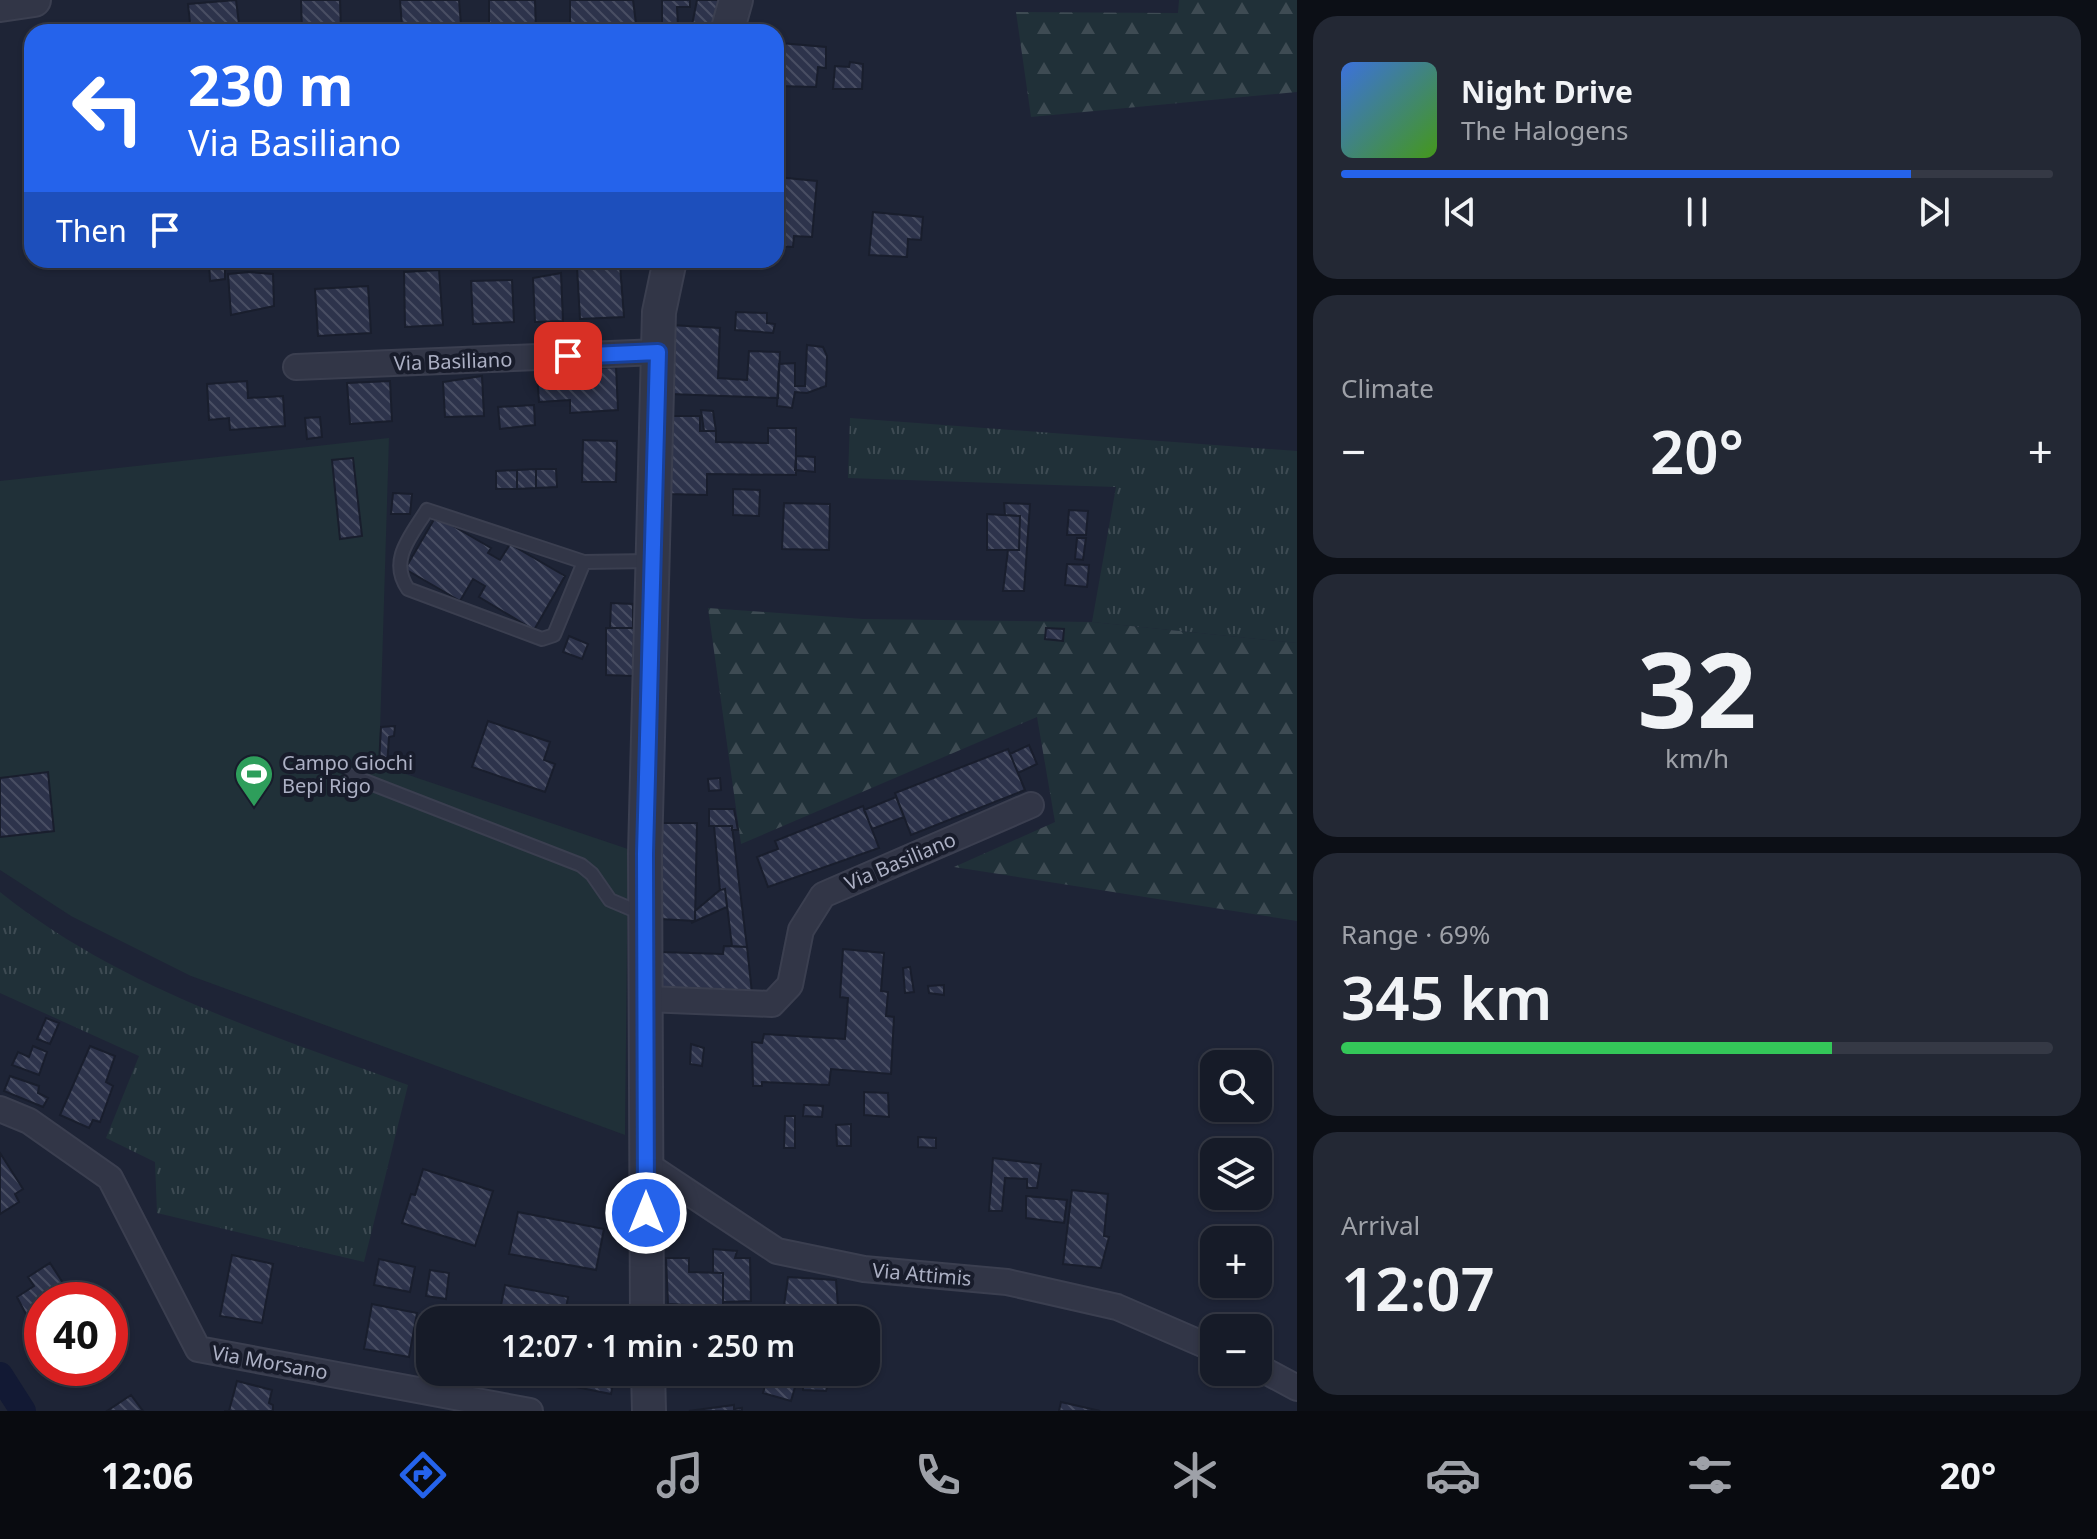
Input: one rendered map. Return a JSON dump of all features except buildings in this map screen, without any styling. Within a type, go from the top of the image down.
[{"type":"street","points":[[0,5],[34,0]]},
{"type":"street","points":[[729,24],[736,0]]},
{"type":"street","points":[[647,1306],[646,915],[659,312],[668,268]]},
{"type":"street","name":"Via Basiliano","points":[[296,367],[658,352]]},
{"type":"street","name":"Via Basiliano","points":[[646,999],[772,1004],[790,985],[801,930],[823,895],[1031,805]]},
{"type":"street","name":"Via Morsano","points":[[0,1109],[29,1121],[110,1178],[198,1349],[530,1411]]},
{"type":"street","name":"Via Attimis","points":[[646,1164],[777,1251],[864,1269],[1007,1282],[1117,1307],[1200,1343]]},
{"type":"street","points":[[1272,1375],[1297,1388]]},
{"type":"street","points":[[648,1386],[649,1411]]},
{"type":"lane","points":[[584,562],[554,635],[542,639],[408,589],[399,575],[398,558],[427,510],[584,562],[655,561]]},
{"type":"lane","points":[[352,776],[581,865],[592,874],[610,900],[646,915]]},
{"type":"green space","points":[[1179,0],[1297,0],[1297,92],[1031,117],[1016,12],[1178,13]]},
{"type":"green space","points":[[850,418],[1297,451],[1297,643],[1092,622],[1116,487],[848,478]]},
{"type":"green space","name":"Campo Giochi Bepi Rigo","points":[[389,438],[379,765],[628,849],[625,1135],[191,976],[71,916],[0,870],[0,481]]},
{"type":"green space","points":[[708,608],[863,619],[1092,622],[1297,643],[1297,921],[954,867],[1055,822],[1037,717],[741,844]]},
{"type":"green space","points":[[0,892],[46,926],[144,982],[248,1026],[408,1085],[364,1262],[157,1213],[155,1162],[106,1138],[139,1056],[0,993]]},
{"type":"waterway","points":[[0,1375],[23,1411]]},
{"type":"place","name":"Campo Giochi Bepi Rigo","points":[[254,808]]},
{"type":"route","points":[[568,356],[658,352],[655,561],[645,854],[646,1213]]}]
